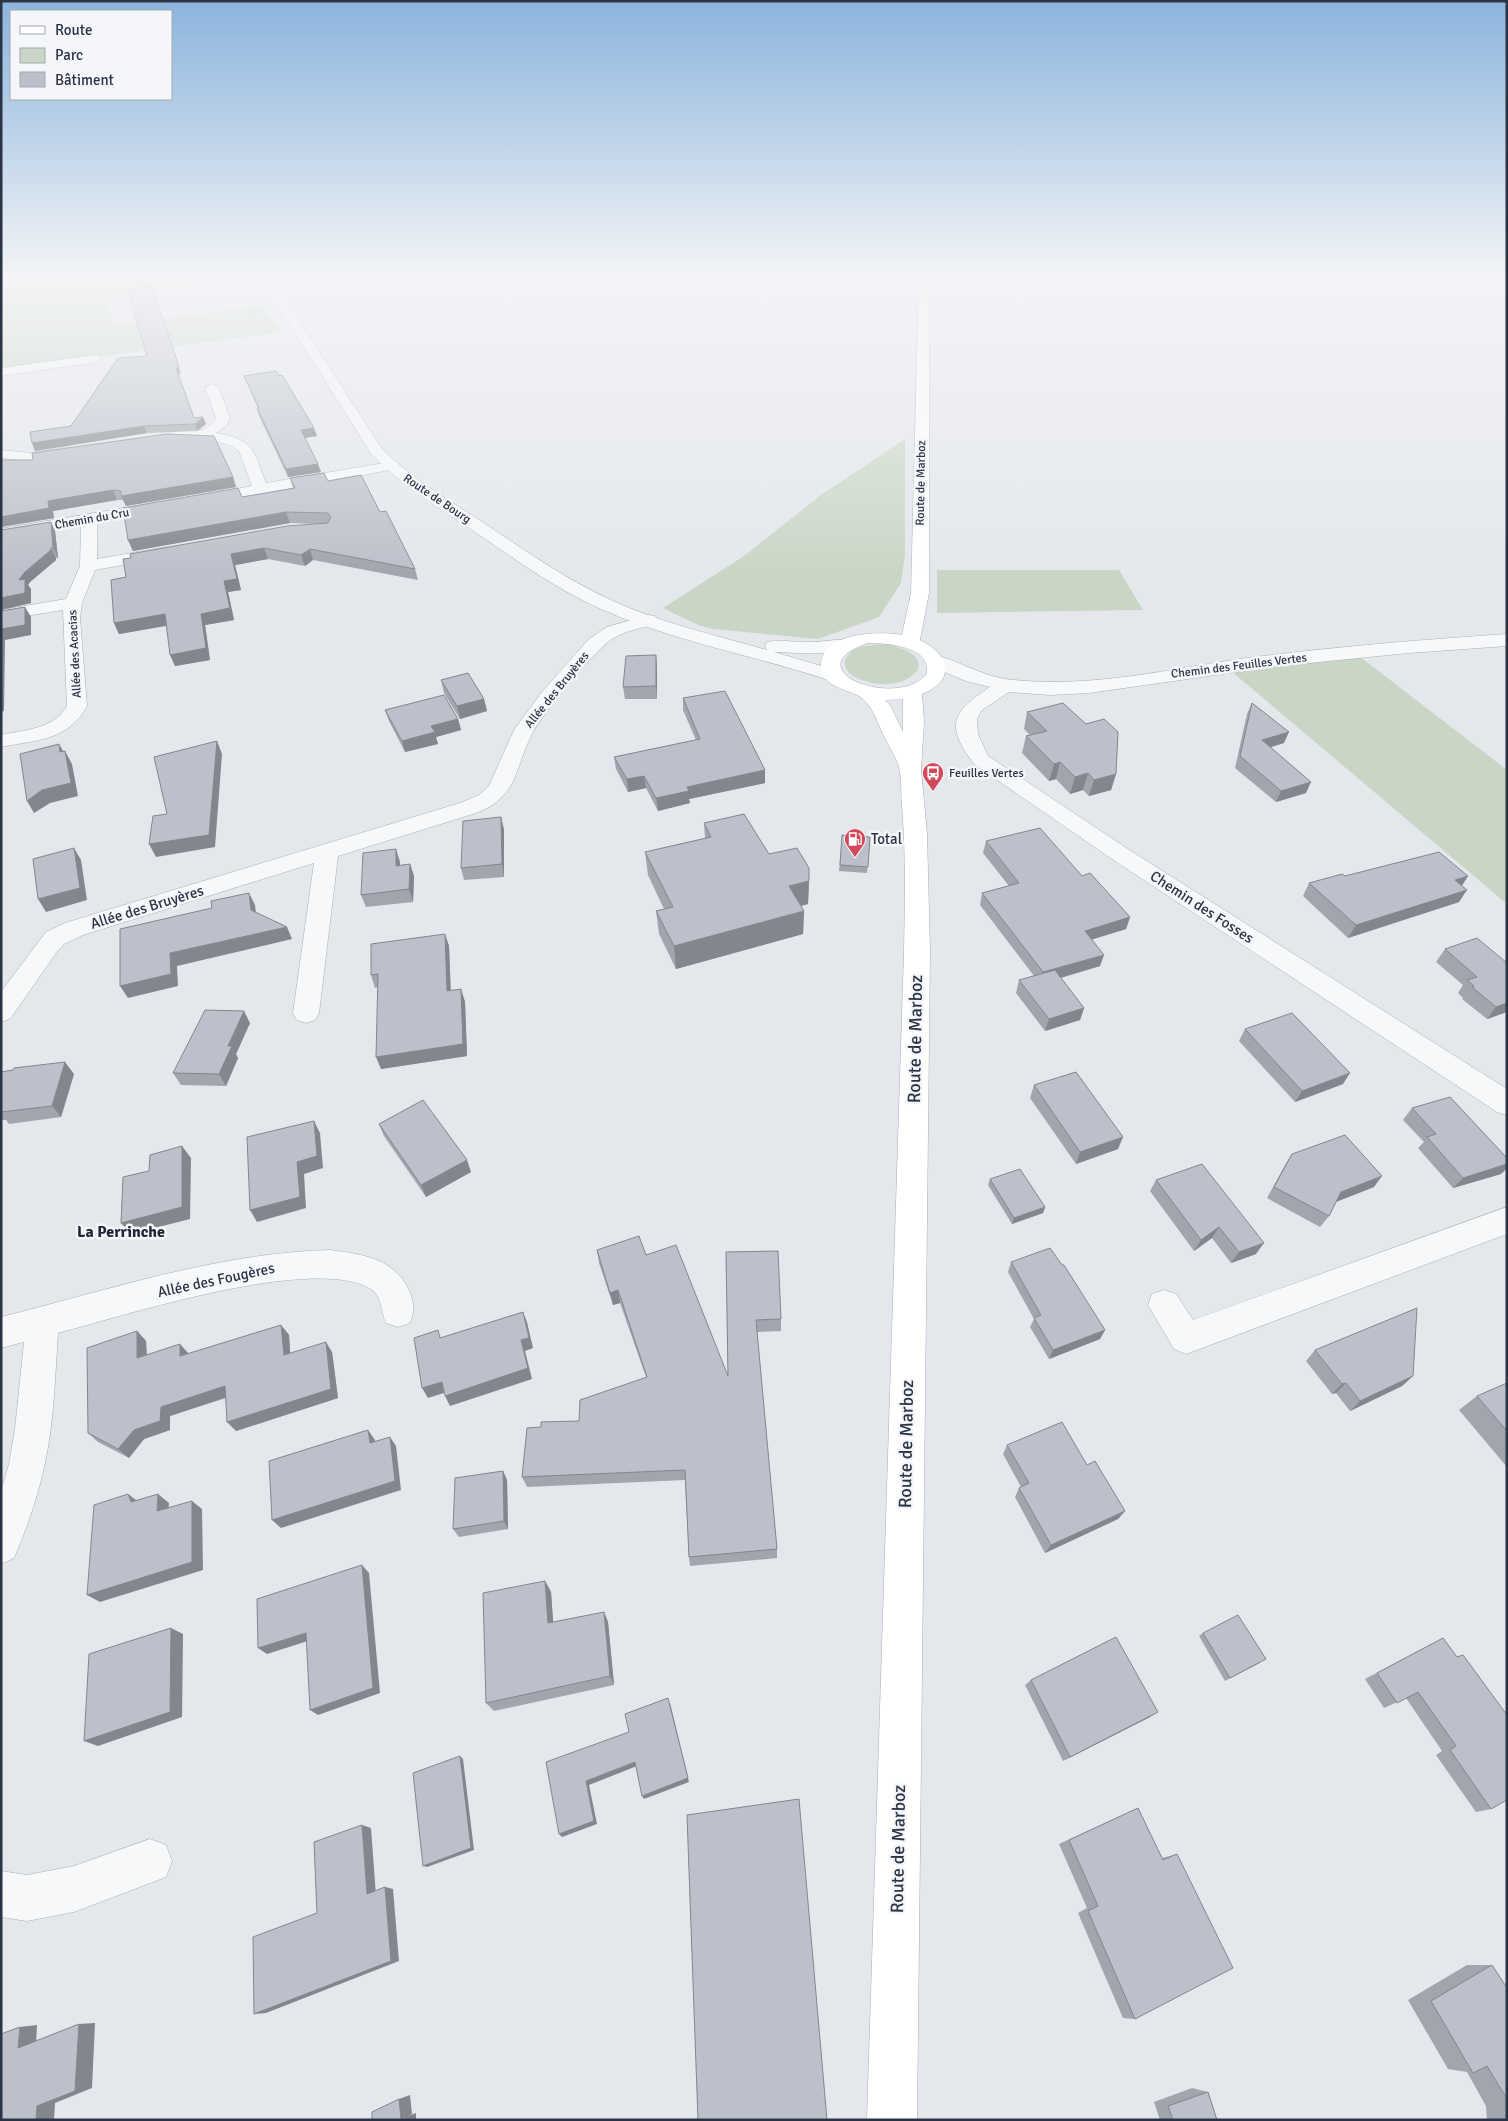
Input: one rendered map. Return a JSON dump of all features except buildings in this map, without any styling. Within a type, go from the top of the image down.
[{"type":"main road","name":"Route de Marboz","points":[[911,643],[912,628],[920,593],[923,377]]},
{"type":"main road","name":"Route de Marboz","points":[[879,638],[905,606],[920,568]]},
{"type":"main road","points":[[866,638],[911,643],[930,654],[937,670],[934,677],[919,687],[898,694],[866,692],[843,682],[835,676],[830,668],[830,659],[835,651],[844,645],[866,638]]},
{"type":"main road","name":"Route de Marboz","points":[[892,2120],[917,951],[916,834],[910,769],[919,687]]},
{"type":"main road","name":"Route de Marboz","points":[[866,692],[886,714],[910,769]]},
{"type":"street","name":"Route de Bourg","points":[[328,377],[377,452],[390,466],[461,516],[570,585],[607,605],[702,639],[796,663],[835,676]]},
{"type":"street","points":[[202,436],[221,423],[223,418],[212,388]]},
{"type":"street","points":[[167,436],[202,436],[241,445],[261,489]]},
{"type":"street","points":[[1,454],[31,457],[79,450]]},
{"type":"street","points":[[194,501],[390,466]]},
{"type":"street","name":"Chemin du Cru","points":[[1,534],[175,504]]},
{"type":"street","name":"Allée des Acacias","points":[[1,741],[49,731],[64,724],[73,716],[77,706],[71,618],[73,603],[88,566],[90,519]]},
{"type":"street","points":[[88,566],[184,549]]},
{"type":"street","name":"Allée des Acacias","points":[[1,615],[73,603]]},
{"type":"street","name":"Allée des Bruyères","points":[[1,1012],[37,959],[55,938],[74,929],[468,808],[491,797],[499,787],[515,748],[529,724],[596,643],[603,636],[613,631],[649,620]]},
{"type":"street","name":"Route de Bourg","points":[[674,629],[740,642],[772,646],[810,648],[844,645]]},
{"type":"street","name":"Chemin des Feuilles Vertes","points":[[972,677],[1037,690],[1077,690],[1203,669],[1507,640]]},
{"type":"street","points":[[935,662],[953,671],[972,677]]},
{"type":"street","points":[[919,687],[948,678],[972,677]]},
{"type":"street","name":"Chemin des Fosses","points":[[1005,685],[994,695],[976,705],[971,711],[968,720],[968,741],[982,760],[1131,861],[1507,1104]]},
{"type":"street","points":[[306,1013],[327,851]]},
{"type":"street","points":[[1164,1305],[1186,1338],[1507,1220]]},
{"type":"street","name":"Allée des Fougères","points":[[1,1333],[213,1278],[256,1269],[295,1265],[339,1265],[363,1269],[383,1279],[388,1284],[396,1294],[398,1312]]},
{"type":"street","points":[[1,1545],[14,1512],[27,1463],[42,1322]]},
{"type":"street","points":[[1,1894],[27,1898],[74,1889],[150,1862]]},
{"type":"green space","points":[[905,439],[905,554],[901,583],[879,617],[818,639],[713,629],[698,625],[663,608],[744,556],[821,495]]},
{"type":"green space","points":[[937,570],[1119,570],[1143,610],[937,613]]},
{"type":"green space","points":[[884,644],[905,650],[916,657],[919,666],[914,674],[905,680],[891,684],[875,683],[851,675],[845,666],[845,661],[850,653],[861,647]]},
{"type":"green space","points":[[1359,656],[1507,770],[1507,904],[1231,671]]},
{"type":"place","name":"Feuilles Vertes","points":[[933,792]]},
{"type":"place","name":"Total","points":[[855,858]]},
{"type":"district","name":"La Perrinche","points":[[121,1232]]}]
